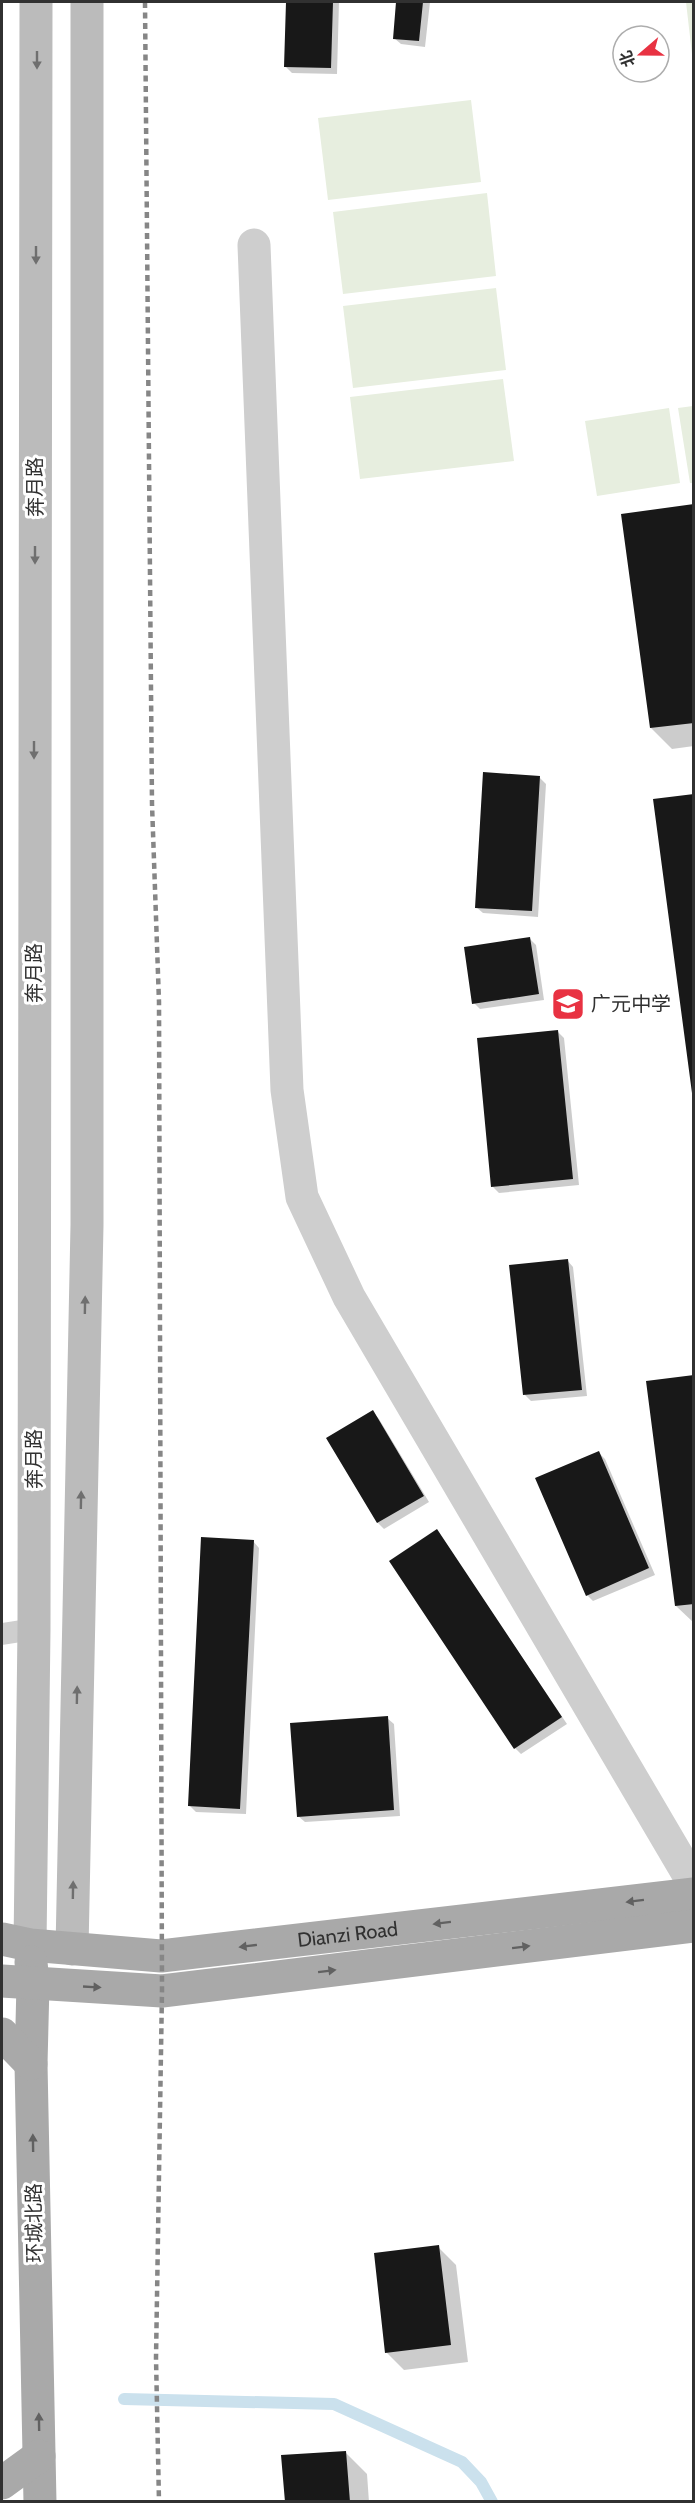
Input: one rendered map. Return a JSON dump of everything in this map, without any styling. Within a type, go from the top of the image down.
[{"type":"main road","name":"Dianzi Road","points":[[16,1942],[161,1956],[693,1894]]},
{"type":"main road","name":"Dianzi Road","points":[[17,1982],[162,1991],[693,1926]]},
{"type":"main road","name":"环城北路","points":[[16,1942],[17,1982],[31,2064],[40,2502]]},
{"type":"main road","points":[[2,2034],[31,2064]]},
{"type":"main road","points":[[2,2483],[39,2456]]},
{"type":"street","name":"奔月路","points":[[16,1942],[34,1629],[36,2]]},
{"type":"street","points":[[72,1949],[87,1225],[87,2]]},
{"type":"street","points":[[254,245],[287,1090],[302,1197],[349,1297],[693,1884]]},
{"type":"lane","points":[[2,1634],[34,1629]]},
{"type":"green space","points":[[686,2],[693,2],[693,63]]},
{"type":"green space","points":[[471,100],[481,182],[328,200],[318,118]]},
{"type":"green space","points":[[487,193],[496,276],[343,294],[333,212]]},
{"type":"green space","points":[[496,288],[506,370],[353,388],[343,306]]},
{"type":"green space","points":[[503,379],[514,461],[360,479],[350,397]]},
{"type":"green space","points":[[693,406],[693,483],[690,483],[678,408]]},
{"type":"green space","points":[[669,408],[680,483],[597,496],[585,421]]},
{"type":"building","points":[[286,2],[333,2],[331,68],[284,67]]},
{"type":"building","points":[[396,2],[423,2],[419,41],[393,39]]},
{"type":"building","points":[[694,504],[694,723],[650,728],[621,514]]},
{"type":"building","points":[[483,772],[540,776],[532,911],[475,908]]},
{"type":"building","points":[[694,794],[694,1093],[692,1093],[653,799]]},
{"type":"building","points":[[530,937],[539,994],[472,1004],[464,947]]},
{"type":"building","points":[[558,1030],[573,1179],[491,1187],[477,1038]]},
{"type":"building","points":[[568,1259],[582,1390],[523,1395],[509,1265]]},
{"type":"building","points":[[694,1375],[694,1604],[675,1606],[646,1381]]},
{"type":"building","points":[[373,1410],[424,1496],[377,1523],[326,1438]]},
{"type":"building","points":[[599,1451],[649,1568],[586,1596],[535,1478]]},
{"type":"building","points":[[437,1529],[562,1717],[514,1749],[389,1561]]},
{"type":"building","points":[[201,1537],[254,1540],[240,1809],[188,1806]]},
{"type":"building","points":[[388,1716],[394,1810],[297,1817],[290,1723]]},
{"type":"building","points":[[439,2245],[451,2345],[385,2353],[374,2253]]},
{"type":"building","points":[[346,2451],[350,2502],[285,2502],[281,2455]]},
{"type":"waterway","points":[[124,2399],[334,2404],[462,2462],[481,2482],[492,2502]]},
{"type":"railway","points":[[145,2],[152,804],[159,1002],[162,1991],[156,2358],[159,2502]]},
{"type":"place","name":"广元中学","points":[[568,1004]]}]
